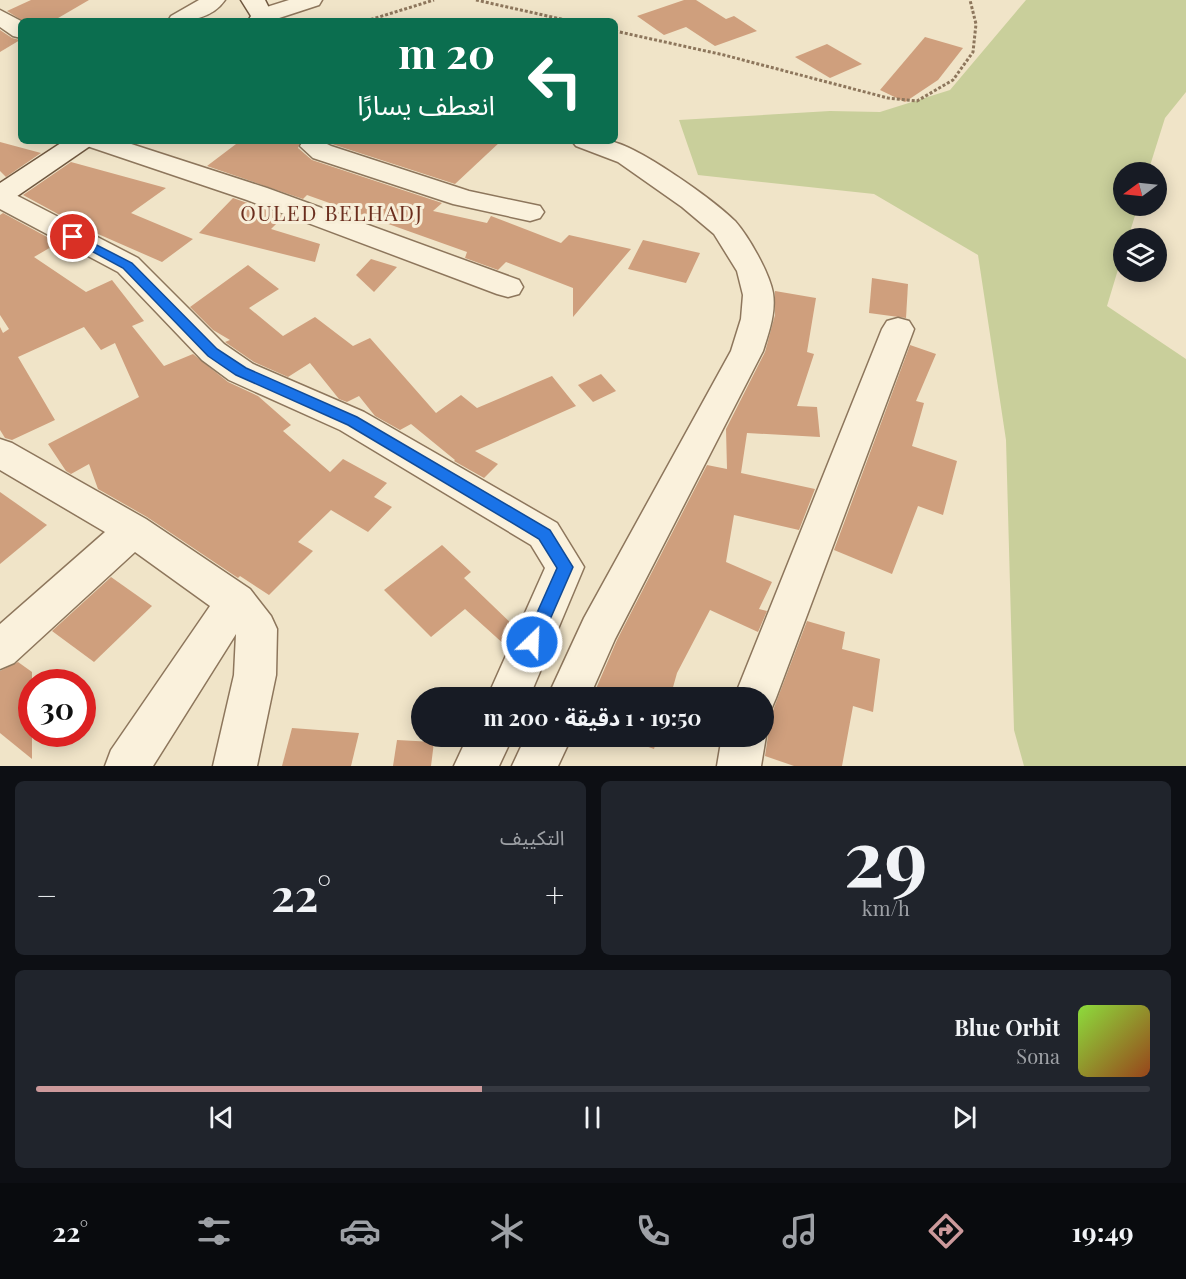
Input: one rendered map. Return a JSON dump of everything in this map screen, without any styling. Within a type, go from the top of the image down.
[{"type":"street","points":[[184,18],[214,0]]},
{"type":"street","points":[[258,12],[311,0]]},
{"type":"street","points":[[0,17],[18,29]]},
{"type":"street","points":[[77,144],[0,197],[128,266],[213,352],[241,372],[352,421],[544,534],[565,567],[513,687]]},
{"type":"street","points":[[105,144],[247,191],[508,287]]},
{"type":"street","points":[[314,144],[313,146],[322,152],[463,198],[530,212]]},
{"type":"street","points":[[573,687],[598,631],[747,351],[757,319],[758,295],[752,271],[725,228],[692,201],[627,156],[593,144]]},
{"type":"street","points":[[759,687],[898,329]]},
{"type":"street","points":[[0,453],[133,530],[236,602],[257,629],[255,675],[235,766]]},
{"type":"street","points":[[0,650],[133,530]]},
{"type":"street","points":[[127,766],[236,602]]},
{"type":"street","points":[[476,766],[486,747]]},
{"type":"street","points":[[534,766],[544,747]]},
{"type":"street","points":[[739,766],[742,747]]},
{"type":"path","points":[[376,18],[434,0]]},
{"type":"path","points":[[476,0],[557,18]]},
{"type":"path","points":[[618,32],[724,55],[888,98],[917,100],[953,80],[973,52],[976,24],[970,0]]},
{"type":"green space","points":[[1026,0],[1186,0],[1186,92],[1165,118],[1151,162],[1113,162],[1113,216],[1135,216],[1131,228],[1113,228],[1114,282],[1107,306],[1186,359],[1186,766],[1024,766],[1014,730],[1006,440],[978,255],[874,194],[698,175],[679,120],[830,111],[880,112],[950,90]]},
{"type":"building","points":[[31,0],[89,0],[58,18],[18,18],[7,11]]},
{"type":"building","points":[[684,0],[696,0],[726,19],[734,16],[757,31],[715,46],[686,27],[664,35],[637,16]]},
{"type":"building","points":[[0,30],[18,41],[0,52]]},
{"type":"building","points":[[925,37],[963,48],[938,80],[905,102],[880,90]]},
{"type":"building","points":[[827,44],[862,64],[830,78],[795,57]]},
{"type":"building","points":[[0,142],[41,153],[6,177],[0,171]]},
{"type":"building","points":[[236,144],[299,144],[298,148],[312,160],[442,203],[433,211],[487,223],[491,216],[561,243],[569,235],[631,249],[573,317],[573,288],[506,262],[498,270],[465,258],[467,252],[307,195],[303,199],[207,166]]},
{"type":"building","points":[[332,144],[498,144],[455,184]]},
{"type":"building","points":[[71,162],[166,188],[131,213],[193,239],[162,262],[82,227],[23,195]]},
{"type":"building","points":[[233,198],[284,216],[271,229],[320,244],[315,262],[199,233]]},
{"type":"building","points":[[3,213],[58,243],[34,257],[86,292],[112,280],[144,321],[132,326],[164,366],[193,354],[228,382],[258,396],[291,425],[283,431],[330,472],[343,459],[387,483],[374,497],[392,507],[368,532],[331,510],[298,542],[313,551],[269,595],[240,576],[238,578],[147,517],[98,489],[89,464],[71,474],[66,471],[48,444],[139,397],[115,343],[101,350],[84,327],[18,357],[55,420],[12,440],[5,438],[0,430],[0,327],[3,333],[9,329],[0,315],[0,215]]},
{"type":"building","points":[[643,240],[700,253],[686,283],[628,269]]},
{"type":"building","points":[[371,259],[397,267],[374,292],[356,275]]},
{"type":"building","points":[[248,265],[279,289],[249,308],[283,336],[315,317],[353,346],[370,338],[436,413],[461,395],[477,408],[552,376],[576,406],[475,451],[498,464],[484,478],[454,461],[411,424],[400,430],[375,416],[359,396],[347,402],[339,399],[310,363],[288,377],[254,362],[225,342],[230,340],[213,330],[190,307]]},
{"type":"building","points":[[872,278],[908,284],[906,318],[869,313]]},
{"type":"building","points":[[775,291],[816,298],[807,352],[814,354],[797,406],[817,407],[820,437],[747,433],[741,473],[815,489],[799,530],[734,515],[726,562],[772,582],[759,609],[767,611],[758,632],[710,610],[677,673],[673,687],[597,687],[617,640],[707,465],[727,469],[726,429],[765,352],[775,315]]},
{"type":"building","points":[[910,345],[936,354],[916,401],[924,403],[912,446],[957,461],[943,515],[918,506],[892,574],[834,550]]},
{"type":"building","points":[[601,374],[616,391],[593,402],[578,385]]},
{"type":"building","points":[[0,492],[47,525],[0,564]]},
{"type":"building","points":[[442,545],[471,572],[464,578],[516,628],[506,646],[465,609],[431,637],[384,590]]},
{"type":"building","points":[[111,577],[152,606],[94,662],[52,631]]},
{"type":"building","points":[[807,621],[845,632],[842,649],[880,659],[873,712],[853,706],[842,766],[794,766],[765,756],[766,747],[774,747],[774,708]]},
{"type":"building","points":[[18,662],[28,669],[18,669],[18,747],[32,747],[32,759],[0,733],[0,671]]},
{"type":"building","points":[[292,728],[359,733],[351,766],[282,766]]},
{"type":"building","points":[[397,740],[411,741],[411,747],[433,747],[431,766],[393,766]]},
{"type":"district","name":"OULED BELHADJ","points":[[332,214]]},
{"type":"route","points":[[73,237],[128,266],[213,352],[241,372],[352,421],[544,534],[565,567],[532,642]]}]
